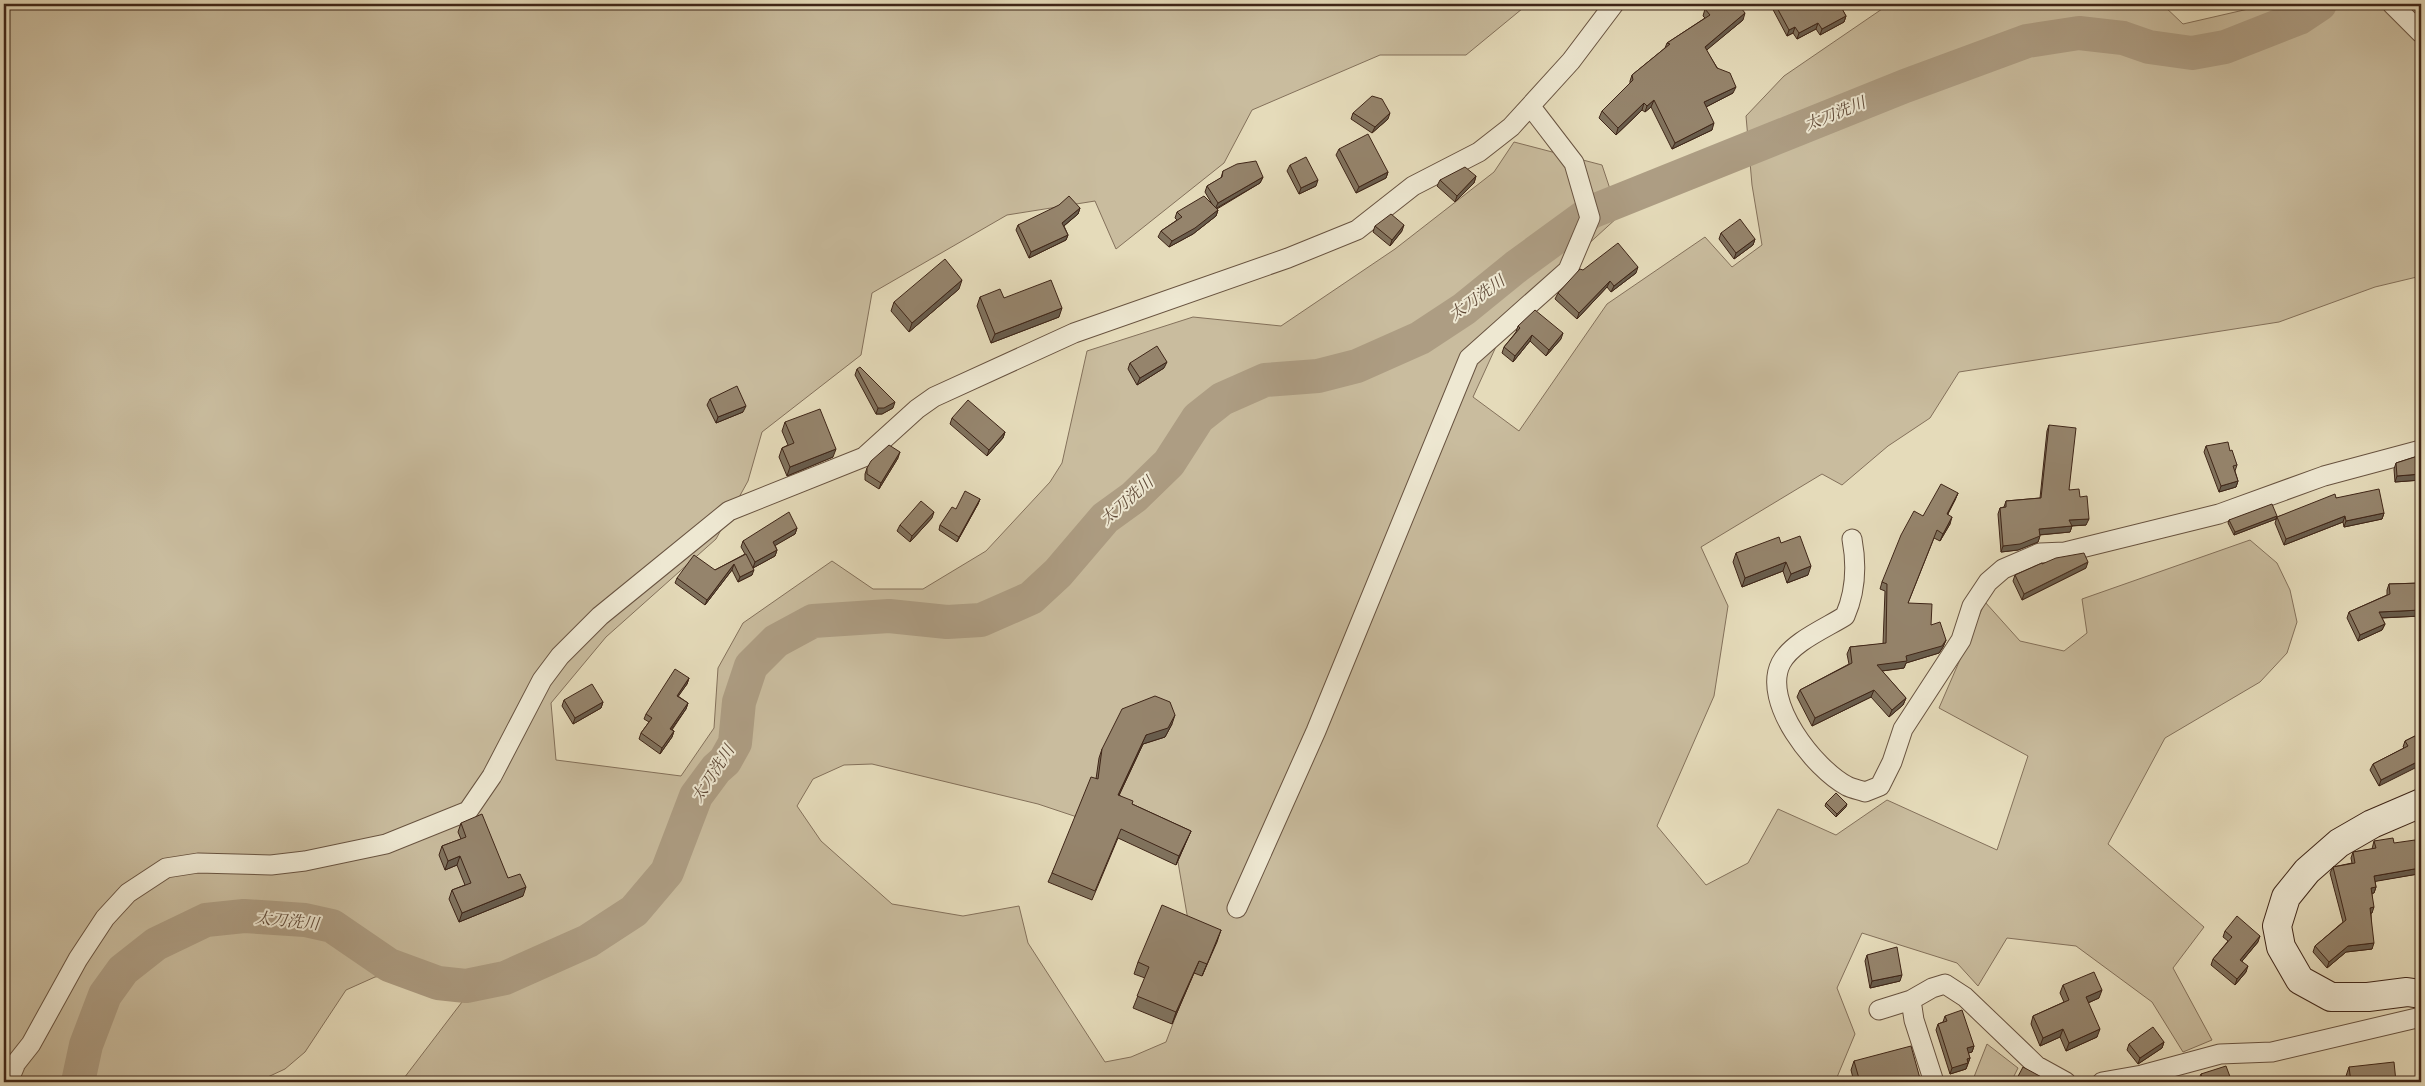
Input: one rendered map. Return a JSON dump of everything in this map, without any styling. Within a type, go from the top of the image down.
[{"type":"street","points":[[8,1082],[16,1063],[31,1044],[78,958],[105,918],[128,892],[166,868],[198,863],[270,865],[304,861],[386,844],[468,811],[492,776],[542,680],[560,656],[600,616],[729,511],[864,456],[917,409],[934,397],[1074,333],[1288,258],[1357,230],[1413,186],[1479,152],[1511,127],[1571,61],[1614,4]]},
{"type":"street","points":[[2392,4],[2421,33]]},
{"type":"street","points":[[1237,908],[1316,731],[1469,358],[1568,270],[1590,218],[1574,163],[1531,107]]},
{"type":"street","points":[[1852,540],[1856,559],[1855,582],[1845,616],[1798,646],[1781,663],[1778,676],[1779,696],[1786,719],[1802,746],[1847,786],[1865,792],[1880,786],[1892,762],[1903,729],[1961,640],[1972,606],[1988,582],[2003,569],[2040,553],[2065,552],[2219,514],[2324,476],[2421,450]]},
{"type":"street","points":[[2421,803],[2372,824],[2339,843],[2307,870],[2286,897],[2277,926],[2281,947],[2300,980],[2331,998],[2368,997],[2407,992],[2421,994]]},
{"type":"street","points":[[1879,1010],[1911,1000],[1932,988],[1945,984],[1965,996],[2037,1066],[2066,1082]]},
{"type":"street","points":[[1911,1000],[1914,1020],[1934,1082]]},
{"type":"street","points":[[2102,1082],[2220,1054],[2272,1052],[2421,1016]]},
{"type":"shaded area","points":[[4,4],[1528,4],[1466,55],[1380,55],[1252,110],[1224,163],[1116,249],[1095,201],[1007,215],[872,293],[861,355],[762,432],[748,481],[716,539],[606,637],[551,703],[556,760],[681,776],[714,728],[718,668],[743,623],[832,561],[873,589],[923,589],[986,551],[1050,482],[1062,463],[1087,351],[1193,317],[1281,326],[1395,249],[1494,172],[1514,142],[1602,165],[1619,216],[1537,291],[1499,340],[1473,397],[1519,431],[1607,304],[1705,237],[1732,267],[1762,245],[1752,185],[1746,116],[1784,76],[1882,9],[1895,4],[2162,4],[2183,24],[2270,4],[2421,4],[2421,276],[2375,287],[2279,322],[1959,372],[1930,418],[1888,446],[1842,485],[1822,474],[1701,547],[1728,606],[1714,696],[1657,826],[1706,885],[1748,863],[1778,809],[1836,835],[1887,800],[1997,850],[2028,756],[1939,708],[1985,602],[2020,641],[2064,651],[2087,633],[2082,599],[2250,540],[2277,563],[2290,590],[2297,622],[2287,653],[2260,682],[2165,738],[2108,844],[2204,927],[2173,968],[2212,1040],[2183,1052],[2152,1002],[2076,946],[2007,938],[1978,986],[1957,963],[1862,933],[1837,988],[1855,1034],[1835,1082],[401,1082],[462,1002],[408,973],[375,977],[346,990],[305,1052],[285,1069],[257,1082],[4,1082]],"holes":[[[872,764],[1038,804],[1095,823],[1174,839],[1189,926],[1183,997],[1166,1042],[1131,1057],[1105,1062],[1028,943],[1019,906],[963,916],[892,904],[821,841],[797,806],[813,779],[844,765]]]},
{"type":"shaded area","points":[[1987,1044],[2018,1068],[2011,1082],[1972,1082]]},
{"type":"building","points":[[1712,4],[1738,4],[1745,13],[1705,47],[1717,68],[1730,73],[1736,87],[1704,102],[1714,123],[1675,143],[1654,100],[1647,106],[1644,103],[1618,128],[1602,111],[1633,80],[1632,75],[1670,44],[1667,43],[1710,15],[1705,9]]},
{"type":"building","points":[[1775,4],[1798,4],[1801,9],[1811,4],[1842,4],[1840,5],[1846,16],[1822,29],[1818,23],[1799,33],[1795,27],[1789,30]]},
{"type":"building","points":[[1372,96],[1382,99],[1390,113],[1375,127],[1353,113]]},
{"type":"building","points":[[1368,134],[1388,172],[1359,187],[1339,149]]},
{"type":"building","points":[[1306,157],[1318,180],[1301,188],[1290,165]]},
{"type":"building","points":[[1256,161],[1263,177],[1218,203],[1207,186],[1222,177],[1223,171],[1237,164]]},
{"type":"building","points":[[1465,167],[1476,176],[1457,196],[1440,180]]},
{"type":"building","points":[[1069,196],[1080,208],[1062,223],[1068,235],[1031,252],[1018,225],[1059,205]]},
{"type":"building","points":[[1204,196],[1218,210],[1195,228],[1172,241],[1161,231],[1182,217],[1177,212]]},
{"type":"building","points":[[1391,214],[1404,225],[1392,240],[1375,226]]},
{"type":"building","points":[[1740,219],[1755,239],[1736,253],[1721,233]]},
{"type":"building","points":[[1618,243],[1638,267],[1614,286],[1610,281],[1579,313],[1558,293],[1580,269],[1583,270]]},
{"type":"building","points":[[945,259],[962,280],[912,323],[894,302]]},
{"type":"building","points":[[1051,280],[1062,308],[995,334],[980,297],[1000,289],[1004,298]]},
{"type":"building","points":[[1535,310],[1563,333],[1549,350],[1532,335],[1515,356],[1504,347],[1520,328],[1518,326]]},
{"type":"building","points":[[1157,346],[1167,362],[1140,378],[1130,363]]},
{"type":"building","points":[[860,367],[895,402],[884,408],[878,408],[857,369]]},
{"type":"building","points":[[737,386],[746,406],[718,417],[710,399]]},
{"type":"building","points":[[968,400],[1005,432],[989,450],[952,418]]},
{"type":"building","points":[[820,409],[836,449],[790,467],[782,448],[794,443],[785,422]]},
{"type":"building","points":[[2049,425],[2076,428],[2069,490],[2079,489],[2080,497],[2087,496],[2089,519],[2069,520],[2072,526],[2039,529],[2040,536],[2020,544],[2003,546],[2000,508],[2006,507],[2006,501],[2041,498]]},
{"type":"building","points":[[2228,442],[2237,465],[2233,466],[2238,481],[2221,486],[2206,446]]},
{"type":"building","points":[[889,445],[900,452],[881,483],[867,474],[867,468],[871,461]]},
{"type":"building","points":[[2421,455],[2421,474],[2397,476],[2396,463]]},
{"type":"building","points":[[1941,484],[1958,493],[1947,514],[1952,517],[1943,534],[1937,530],[1908,603],[1932,604],[1931,625],[1940,622],[1946,640],[1942,646],[1906,656],[1907,661],[1877,665],[1906,698],[1892,710],[1874,690],[1815,718],[1800,690],[1852,663],[1850,647],[1886,643],[1887,584],[1882,582],[1901,535],[1914,511],[1923,516]]},
{"type":"building","points":[[2379,489],[2384,513],[2346,521],[2345,516],[2286,539],[2277,517],[2335,494],[2336,498]]},
{"type":"building","points":[[965,491],[980,499],[959,537],[940,525],[952,507],[956,509]]},
{"type":"building","points":[[921,501],[934,512],[912,536],[900,525]]},
{"type":"building","points":[[2272,504],[2277,516],[2235,532],[2229,520]]},
{"type":"building","points":[[789,512],[797,528],[773,542],[777,550],[755,562],[743,541]]},
{"type":"building","points":[[1800,536],[1811,566],[1791,574],[1786,562],[1745,578],[1736,553],[1779,537],[1781,543]]},
{"type":"building","points":[[2084,553],[2088,562],[2024,594],[2015,575],[2056,558]]},
{"type":"building","points":[[746,554],[754,570],[740,577],[734,564],[707,600],[677,578],[694,555],[715,570]]},
{"type":"building","points":[[2421,583],[2421,610],[2379,612],[2385,624],[2360,635],[2349,612],[2390,594],[2389,584]]},
{"type":"building","points":[[675,669],[689,678],[677,696],[688,703],[670,729],[674,731],[662,748],[641,733],[652,718],[646,714]]},
{"type":"building","points":[[592,684],[603,702],[575,718],[564,700]]},
{"type":"building","points":[[1155,696],[1170,702],[1175,715],[1168,728],[1146,735],[1118,795],[1133,801],[1132,804],[1191,831],[1179,856],[1121,829],[1095,891],[1052,873],[1091,777],[1098,779],[1102,749],[1122,709]]},
{"type":"building","points":[[2421,733],[2421,760],[2381,780],[2373,764],[2408,746],[2405,741]]},
{"type":"building","points":[[1836,793],[1847,804],[1837,814],[1826,803]]},
{"type":"building","points":[[482,814],[508,878],[520,874],[526,887],[462,913],[452,890],[471,883],[460,856],[448,861],[442,846],[466,837],[461,823]]},
{"type":"building","points":[[2393,838],[2394,843],[2415,840],[2420,868],[2374,876],[2376,887],[2371,888],[2374,907],[2370,908],[2374,943],[2348,946],[2329,962],[2315,946],[2346,920],[2333,867],[2355,863],[2353,852],[2376,848],[2374,841]]},
{"type":"building","points":[[1162,905],[1221,930],[1207,964],[1199,961],[1176,1012],[1137,996],[1149,967],[1138,962]]},
{"type":"building","points":[[2237,916],[2260,936],[2240,960],[2248,966],[2237,979],[2213,959],[2232,937],[2225,931]]},
{"type":"building","points":[[1897,947],[1902,975],[1872,981],[1867,955]]},
{"type":"building","points":[[2094,972],[2102,990],[2086,997],[2100,1029],[2069,1043],[2063,1029],[2043,1038],[2033,1016],[2069,1000],[2063,985]]},
{"type":"building","points":[[1962,1010],[1974,1046],[1967,1048],[1970,1058],[1967,1059],[1968,1063],[1952,1068],[1938,1024],[1947,1021],[1945,1016]]},
{"type":"building","points":[[2153,1027],[2164,1042],[2140,1058],[2129,1044]]},
{"type":"building","points":[[1911,1046],[1921,1082],[1890,1082],[1889,1078],[1874,1082],[1860,1082],[1854,1061]]},
{"type":"building","points":[[2394,1062],[2396,1082],[2351,1082],[2349,1067]]},
{"type":"building","points":[[2226,1066],[2232,1082],[2203,1082],[2201,1074]]},
{"type":"building","points":[[2023,1067],[2047,1080],[2046,1082],[2015,1082]]},
{"type":"waterway","name":"太刀洗川","points":[[78,1082],[86,1045],[105,995],[123,970],[156,944],[206,920],[244,916],[305,920],[332,926],[389,965],[438,983],[466,986],[505,978],[588,941],[634,911],[667,872],[696,796],[716,769],[725,761],[735,743],[739,702],[751,666],[776,641],[813,621],[889,616],[947,622],[981,620],[1031,598],[1058,573],[1105,518],[1134,497],[1169,463],[1198,418],[1222,399],[1265,380],[1318,376],[1357,366],[1420,338],[1464,309],[1517,266],[1591,212],[1905,86],[2027,41],[2079,33],[2123,38],[2149,47],[2192,53],[2225,47],[2299,18],[2320,4]]}]
